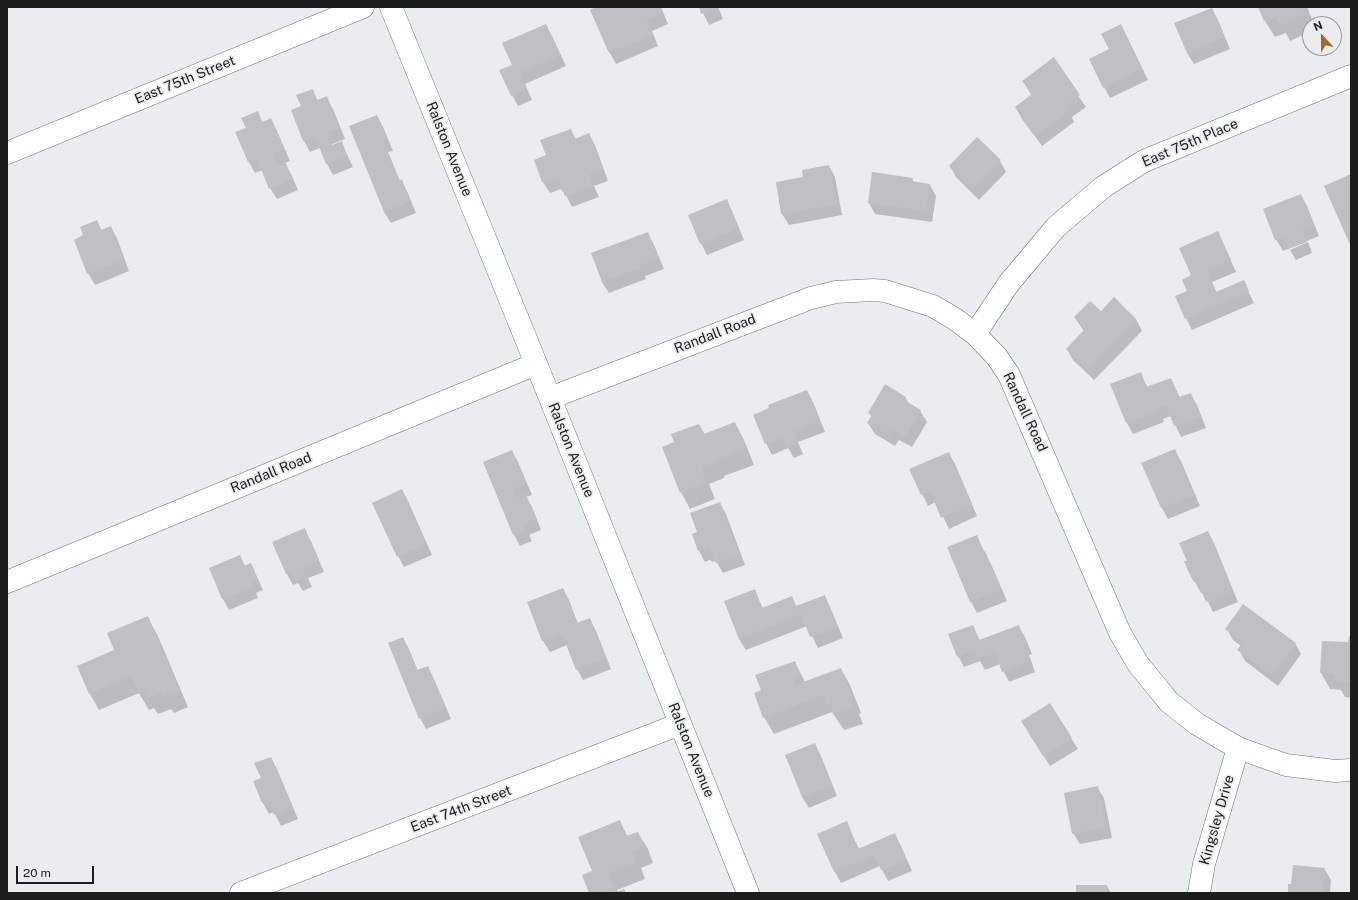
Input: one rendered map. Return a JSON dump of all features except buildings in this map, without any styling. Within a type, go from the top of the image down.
[{"type":"street","name":"East 75th Street","points":[[7,153],[363,7]]},
{"type":"street","name":"Ralston Avenue","points":[[391,7],[550,398],[748,893]]},
{"type":"street","name":"East 75th Place","points":[[975,334],[1009,283],[1056,227],[1103,187],[1144,161],[1351,76]]},
{"type":"street","name":"Randall Road","points":[[550,398],[811,298],[836,292],[879,291],[911,298],[933,306],[955,319],[975,334],[997,357],[1013,382],[1120,633],[1138,664],[1170,702],[1188,718],[1207,731],[1238,748],[1286,765],[1335,771],[1351,770]]},
{"type":"street","name":"Randall Road","points":[[7,582],[536,364]]},
{"type":"street","name":"East 74th Street","points":[[241,893],[680,724]]},
{"type":"street","name":"Kingsley Drive","points":[[1199,893],[1204,864],[1238,748]]}]
